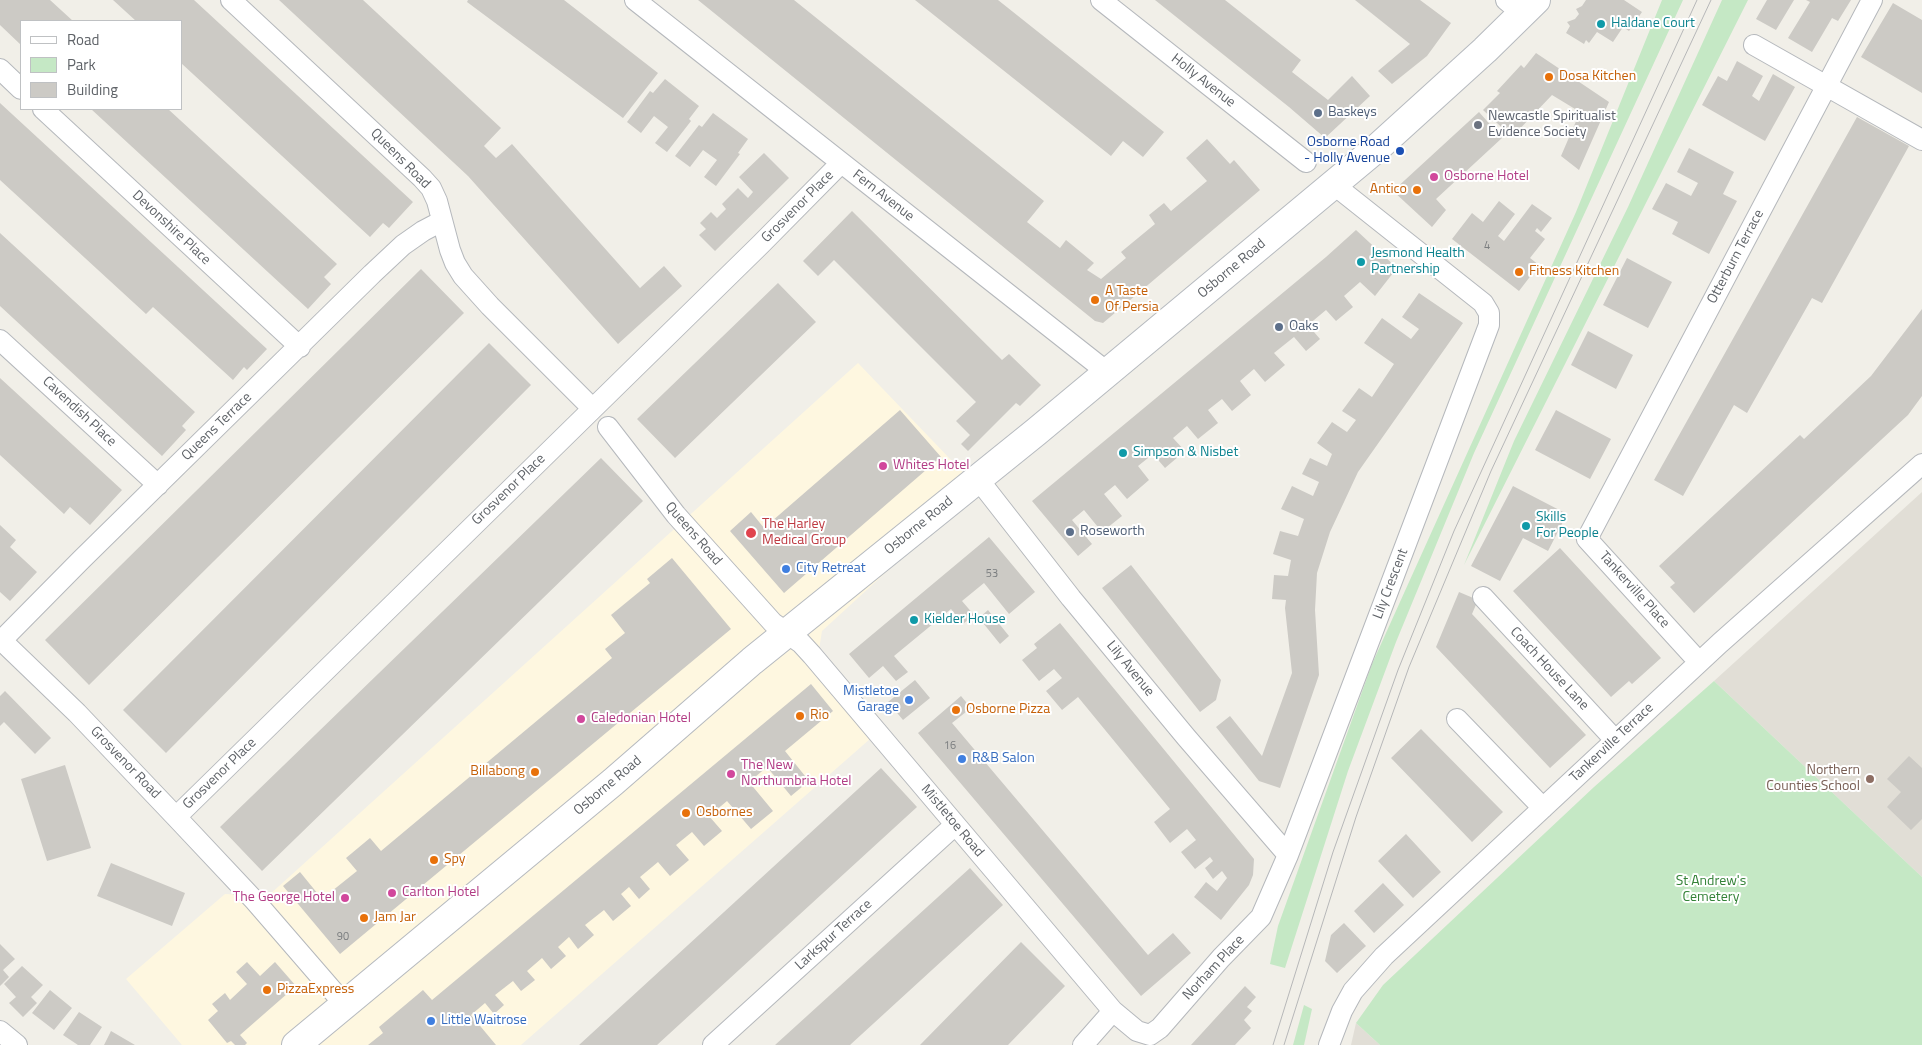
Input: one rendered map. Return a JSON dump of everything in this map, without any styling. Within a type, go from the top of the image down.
[{"type":"main road","name":"Osborne Road","points":[[296,1045],[613,782],[736,675],[978,479],[1377,148],[1522,5]]},
{"type":"street","name":"Queens Road","points":[[231,0],[422,178],[434,194],[455,263],[463,276],[490,306],[592,408]]},
{"type":"street","name":"Fern Avenue","points":[[635,0],[1108,372]]},
{"type":"street","name":"Holly Avenue","points":[[1101,0],[1306,162]]},
{"type":"street","name":"Otterburn Terrace","points":[[1601,514],[1872,0]]},
{"type":"street","points":[[1754,45],[1922,140]]},
{"type":"street","points":[[0,69],[20,88]]},
{"type":"street","name":"Devonshire Place","points":[[44,110],[300,347]]},
{"type":"street","name":"Grosvenor Place","points":[[176,817],[761,244],[841,163]]},
{"type":"street","name":"Lily Crescent","points":[[1288,855],[1489,325],[1490,314],[1483,303],[1333,184]]},
{"type":"street","name":"Queens Terrace","points":[[1,640],[403,245],[442,221]]},
{"type":"street","name":"Cavendish Place","points":[[0,340],[158,485]]},
{"type":"street","name":"Queens Road","points":[[608,427],[676,515],[772,623],[787,633]]},
{"type":"street","name":"Tankerville Terrace","points":[[1329,1045],[1342,1011],[1353,991],[1366,975],[1699,662],[1922,464]]},
{"type":"street","name":"Lily Avenue","points":[[978,479],[1071,598],[1186,737],[1288,855]]},
{"type":"street","name":"Tankerville Place","points":[[1601,514],[1587,539],[1699,662]]},
{"type":"street","name":"Coach House Lane","points":[[1483,597],[1615,740]]},
{"type":"street","name":"Mistletoe Road","points":[[787,633],[801,643],[889,744],[955,826],[1113,1012]]},
{"type":"street","name":"Grosvenor Road","points":[[1,640],[77,713],[176,817],[254,901],[344,1005]]},
{"type":"street","points":[[1457,719],[1543,808]]},
{"type":"street","name":"Larkspur Terrace","points":[[713,1045],[955,826]]},
{"type":"street","name":"Norham Place","points":[[1113,1012],[1137,1031],[1150,1036],[1160,1028],[1221,958],[1261,917],[1288,855]]},
{"type":"street","points":[[1083,1045],[1113,1012]]},
{"type":"street","points":[[0,1031],[17,1045]]},
{"type":"shaded area","points":[[858,363],[978,488],[822,631],[815,675],[870,739],[521,1045],[182,1045],[126,979],[225,894],[268,896]]},
{"type":"shaded area","name":"Northern Counties School","points":[[1922,492],[1922,877],[1714,681]]},
{"type":"shaded area","points":[[1356,1023],[1380,1045],[1351,1045]]},
{"type":"green space","points":[[1662,0],[1683,0],[1474,453],[1396,642],[1348,771],[1285,968],[1270,964],[1278,926],[1372,664],[1576,212]]},
{"type":"green space","points":[[1722,0],[1748,0],[1464,565],[1514,441],[1628,207]]},
{"type":"green space","name":"St Andrew's Cemetery","points":[[1714,681],[1922,877],[1922,1045],[1380,1045],[1356,1023],[1383,985],[1594,787]]},
{"type":"green space","points":[[1304,1005],[1312,1009],[1304,1045],[1293,1045]]},
{"type":"building","points":[[0,0],[50,0],[72,20],[20,20],[20,44],[0,25]]},
{"type":"building","points":[[113,0],[194,0],[413,202],[389,228],[383,223],[370,237],[182,64],[182,20],[135,20]]},
{"type":"building","points":[[279,0],[363,0],[501,128],[484,146],[496,158],[512,144],[640,288],[664,266],[682,286],[618,344],[468,176]]},
{"type":"building","points":[[468,0],[564,0],[658,73],[623,118],[467,2]]},
{"type":"building","points":[[698,0],[794,0],[1044,201],[1027,222],[1060,248],[1066,240],[1094,263],[1087,270],[1101,279],[1126,258],[1121,252],[1155,224],[1149,215],[1164,203],[1171,211],[1207,181],[1186,158],[1207,139],[1230,164],[1234,160],[1260,190],[1103,323],[1095,321]]},
{"type":"building","points":[[915,0],[998,0],[1164,132],[1143,157],[1123,141],[1111,156]]},
{"type":"building","points":[[1155,0],[1225,0],[1301,60],[1292,72],[1328,100],[1352,76],[1370,96],[1325,138]]},
{"type":"building","points":[[1355,0],[1420,0],[1451,23],[1427,56],[1392,84],[1378,71],[1410,44]]},
{"type":"building","name":"Haldane Court","points":[[1586,0],[1624,0],[1642,12],[1629,31],[1623,27],[1613,42],[1597,32],[1589,43],[1586,40],[1584,44],[1566,33],[1570,26],[1567,22],[1575,19],[1579,14],[1576,9],[1582,6]]},
{"type":"building","points":[[1767,0],[1794,0],[1776,30],[1756,19]]},
{"type":"building","points":[[1806,0],[1851,0],[1838,21],[1832,18],[1812,52],[1788,38],[1810,2]]},
{"type":"building","points":[[1893,3],[1922,20],[1922,93],[1861,57]]},
{"type":"building","points":[[1536,53],[1609,102],[1579,170],[1561,156],[1580,112],[1552,95],[1512,137],[1483,110],[1500,93],[1497,91],[1521,65],[1524,68]]},
{"type":"building","points":[[1737,61],[1763,76],[1752,96],[1759,101],[1773,74],[1795,87],[1765,141],[1702,105],[1718,76],[1727,81]]},
{"type":"building","points":[[665,79],[699,106],[689,119],[691,121],[667,152],[655,143],[668,127],[654,116],[641,133],[627,122],[650,91],[653,93]]},
{"type":"building","points":[[0,103],[267,349],[247,370],[244,367],[233,380],[153,307],[146,314],[0,180]]},
{"type":"building","points":[[92,110],[169,110],[337,264],[324,277],[331,284],[308,309]]},
{"type":"building","name":"Osborne Hotel","points":[[1479,112],[1502,138],[1436,199],[1446,210],[1432,227],[1393,191]]},
{"type":"building","points":[[713,113],[748,139],[738,153],[740,154],[716,186],[704,177],[717,160],[703,150],[690,167],[675,156],[699,125],[702,127]]},
{"type":"building","points":[[1857,117],[1909,146],[1822,303],[1812,298],[1747,413],[1734,405],[1683,496],[1654,480]]},
{"type":"building","points":[[1689,148],[1734,172],[1723,194],[1737,201],[1709,254],[1672,234],[1678,222],[1652,209],[1666,183],[1691,196],[1698,183],[1677,172]]},
{"type":"building","points":[[764,153],[789,178],[715,251],[699,235],[706,229],[700,223],[711,212],[717,218],[726,209],[722,204],[738,188],[748,198],[753,192],[739,177]]},
{"type":"building","points":[[1499,201],[1515,214],[1498,236],[1504,241],[1532,204],[1552,218],[1541,232],[1537,228],[1535,231],[1545,239],[1530,258],[1539,265],[1519,291],[1452,239],[1472,213],[1483,222]]},
{"type":"building","points":[[852,211],[1002,360],[1009,354],[1041,385],[1020,406],[1016,403],[968,451],[961,444],[970,435],[956,421],[976,402],[834,260],[818,276],[803,261]]},
{"type":"building","points":[[1356,230],[1397,268],[1375,296],[1360,282],[1344,296],[1353,307],[1336,321],[1326,310],[1308,325],[1320,339],[1312,346],[1306,351],[1294,337],[1274,353],[1285,365],[1265,382],[1254,369],[1240,381],[1251,395],[1232,411],[1222,399],[1208,410],[1218,423],[1198,439],[1187,426],[1173,438],[1185,451],[1165,468],[1153,454],[1138,466],[1149,480],[1127,499],[1115,485],[1104,494],[1122,516],[1102,532],[1084,510],[1072,520],[1092,544],[1078,556],[1032,501]]},
{"type":"building","points":[[0,233],[195,412],[182,426],[186,430],[162,456],[0,306]]},
{"type":"building","points":[[1627,258],[1672,282],[1648,328],[1603,305]]},
{"type":"building","points":[[421,269],[464,313],[89,685],[45,640]]},
{"type":"building","points":[[778,283],[816,322],[675,458],[637,419]]},
{"type":"building","points":[[1419,293],[1463,323],[1358,472],[1330,532],[1317,573],[1315,610],[1319,675],[1280,788],[1259,781],[1216,727],[1230,716],[1262,756],[1292,673],[1285,608],[1286,600],[1272,599],[1274,575],[1288,576],[1291,560],[1273,554],[1280,531],[1298,536],[1304,519],[1281,509],[1292,486],[1313,496],[1319,482],[1302,474],[1310,458],[1327,466],[1332,454],[1317,443],[1332,422],[1347,432],[1356,420],[1342,411],[1359,388],[1372,397],[1394,364],[1364,343],[1382,318],[1411,339],[1419,329],[1402,317]]},
{"type":"building","points":[[1922,309],[1922,396],[1908,415],[1694,613],[1670,587],[1675,583],[1659,566],[1800,435],[1804,439],[1871,376]]},
{"type":"building","points":[[1588,331],[1633,355],[1616,389],[1571,365]]},
{"type":"building","points":[[489,343],[531,385],[166,753],[123,710]]},
{"type":"building","points":[[0,378],[122,490],[90,525],[70,507],[64,514],[0,455]]},
{"type":"building","points":[[900,410],[941,457],[784,593],[730,531],[751,512],[764,528]]},
{"type":"building","points":[[1556,410],[1611,439],[1590,479],[1535,450]]},
{"type":"building","points":[[601,458],[643,501],[262,871],[220,827]]},
{"type":"building","name":"Skills For People","points":[[1513,486],[1567,514],[1548,551],[1523,538],[1500,581],[1471,566]]},
{"type":"building","points":[[0,525],[16,540],[10,547],[37,572],[10,601],[0,592]]},
{"type":"building","name":"Kielder House","points":[[989,537],[1035,592],[1009,614],[984,583],[962,601],[974,615],[963,624],[951,609],[894,656],[908,672],[896,681],[883,666],[869,678],[849,654]]},
{"type":"building","points":[[1560,548],[1661,658],[1632,684],[1629,681],[1611,697],[1513,591]]},
{"type":"building","name":"Caledonian Hotel","points":[[672,558],[731,629],[340,954],[283,886],[300,872],[322,899],[357,871],[346,858],[370,838],[381,851],[612,658],[605,649],[625,633],[611,615],[650,583],[647,579]]},
{"type":"building","points":[[1131,565],[1221,680],[1216,700],[1200,712],[1102,588]]},
{"type":"building","points":[[1459,592],[1478,600],[1472,614],[1586,735],[1550,768],[1436,647]]},
{"type":"building","points":[[988,610],[1009,636],[1000,644],[979,618]]},
{"type":"building","points":[[1060,623],[1254,859],[1253,875],[1249,885],[1221,920],[1194,897],[1206,882],[1217,891],[1227,878],[1222,871],[1213,879],[1205,868],[1213,861],[1210,857],[1195,869],[1181,852],[1196,840],[1187,829],[1170,843],[1154,822],[1170,809],[1078,697],[1062,710],[1046,691],[1062,678],[1054,669],[1039,681],[1022,660],[1037,648],[1034,644]]},
{"type":"building","name":"Mistletoe Garage","points":[[915,680],[930,698],[903,720],[888,702]]},
{"type":"building","points":[[811,684],[833,711],[785,751],[809,781],[791,796],[767,767],[749,782],[773,811],[751,829],[727,801],[709,816],[722,831],[704,846],[692,832],[676,845],[689,860],[670,876],[658,862],[640,877],[650,889],[639,899],[629,887],[621,894],[631,906],[613,921],[604,910],[585,925],[594,935],[578,949],[569,937],[558,947],[566,956],[551,969],[542,958],[527,971],[535,980],[521,991],[513,981],[495,995],[504,1005],[494,1014],[485,1003],[471,1015],[496,1045],[368,1045],[383,1033],[379,1027],[423,990],[432,1000]]},
{"type":"building","points":[[5,691],[51,738],[35,754],[4,722],[0,726],[0,696]]},
{"type":"building","points":[[961,696],[971,708],[952,723],[1148,955],[1173,933],[1191,953],[1141,996],[918,733]]},
{"type":"building","points":[[1421,729],[1503,812],[1472,842],[1391,758]]},
{"type":"building","points":[[1909,756],[1922,768],[1922,819],[1911,830],[1887,807],[1901,792],[1887,779]]},
{"type":"building","points":[[65,765],[91,848],[47,861],[21,779]]},
{"type":"building","points":[[881,768],[917,807],[657,1045],[579,1045]]},
{"type":"building","points":[[1406,834],[1441,872],[1413,898],[1378,861]]},
{"type":"building","points":[[111,863],[185,893],[172,926],[97,896]]},
{"type":"building","points":[[970,868],[1003,905],[850,1045],[775,1045]]},
{"type":"building","points":[[1383,883],[1404,905],[1374,933],[1354,911]]},
{"type":"building","points":[[1344,923],[1366,946],[1337,973],[1325,961],[1331,935]]},
{"type":"building","points":[[1021,942],[1065,986],[1008,1045],[920,1045]]},
{"type":"building","points":[[0,944],[15,959],[3,970],[9,977],[0,986]]},
{"type":"building","points":[[247,962],[260,976],[275,962],[296,986],[240,1035],[247,1043],[245,1045],[235,1045],[231,1041],[227,1043],[208,1020],[218,1011],[212,1004],[225,993],[230,1000],[247,984],[236,972]]},
{"type":"building","points":[[22,966],[43,985],[31,997],[37,1003],[23,1017],[9,1003],[16,997],[4,984]]},
{"type":"building","points":[[1245,986],[1256,997],[1247,1007],[1252,1011],[1244,1020],[1251,1028],[1235,1045],[1191,1045]]},
{"type":"building","points":[[50,990],[72,1008],[54,1030],[32,1013]]},
{"type":"building","points":[[79,1012],[102,1027],[90,1045],[78,1045],[63,1035]]},
{"type":"building","points":[[111,1031],[135,1045],[104,1045]]},
{"type":"tram line","points":[[1273,1045],[1333,852],[1398,670],[1454,531],[1697,0]]},
{"type":"tram line","points":[[1284,1045],[1356,817],[1409,667],[1491,471],[1711,0]]},
{"type":"place","name":"Haldane Court","points":[[1601,24]]},
{"type":"place","name":"Dosa Kitchen","points":[[1549,77]]},
{"type":"place","name":"Baskeys","points":[[1318,113]]},
{"type":"place","name":"Newcastle Spiritualist Evidence Society","points":[[1478,125]]},
{"type":"place","name":"Osborne Road - Holly Avenue","points":[[1400,151]]},
{"type":"place","name":"Osborne Hotel","points":[[1434,177]]},
{"type":"place","name":"Antico","points":[[1417,190]]},
{"type":"place","name":"Jesmond Health Partnership","points":[[1361,262]]},
{"type":"place","name":"Fitness Kitchen","points":[[1519,272]]},
{"type":"place","name":"A Taste Of Persia","points":[[1095,300]]},
{"type":"place","name":"Oaks","points":[[1279,327]]},
{"type":"place","name":"Simpson & Nisbet","points":[[1123,453]]},
{"type":"place","name":"Whites Hotel","points":[[883,466]]},
{"type":"place","name":"Skills For People","points":[[1526,526]]},
{"type":"place","name":"Roseworth","points":[[1070,532]]},
{"type":"place","name":"The Harley Medical Group","points":[[751,533]]},
{"type":"place","name":"City Retreat","points":[[786,569]]},
{"type":"place","name":"Kielder House","points":[[914,620]]},
{"type":"place","name":"Mistletoe Garage","points":[[909,700]]},
{"type":"place","name":"Osborne Pizza","points":[[956,710]]},
{"type":"place","name":"Rio","points":[[800,716]]},
{"type":"place","name":"Caledonian Hotel","points":[[581,719]]},
{"type":"place","name":"R&B Salon","points":[[962,759]]},
{"type":"place","name":"Billabong","points":[[535,772]]},
{"type":"place","name":"The New Northumbria Hotel","points":[[731,774]]},
{"type":"place","name":"Northern Counties School","points":[[1870,779]]},
{"type":"place","name":"Osbornes","points":[[686,813]]},
{"type":"place","name":"Spy","points":[[434,860]]},
{"type":"place","name":"Carlton Hotel","points":[[392,893]]},
{"type":"place","name":"The George Hotel","points":[[345,898]]},
{"type":"place","name":"Jam Jar","points":[[364,918]]},
{"type":"place","name":"PizzaExpress","points":[[267,990]]},
{"type":"place","name":"Little Waitrose","points":[[431,1021]]}]
